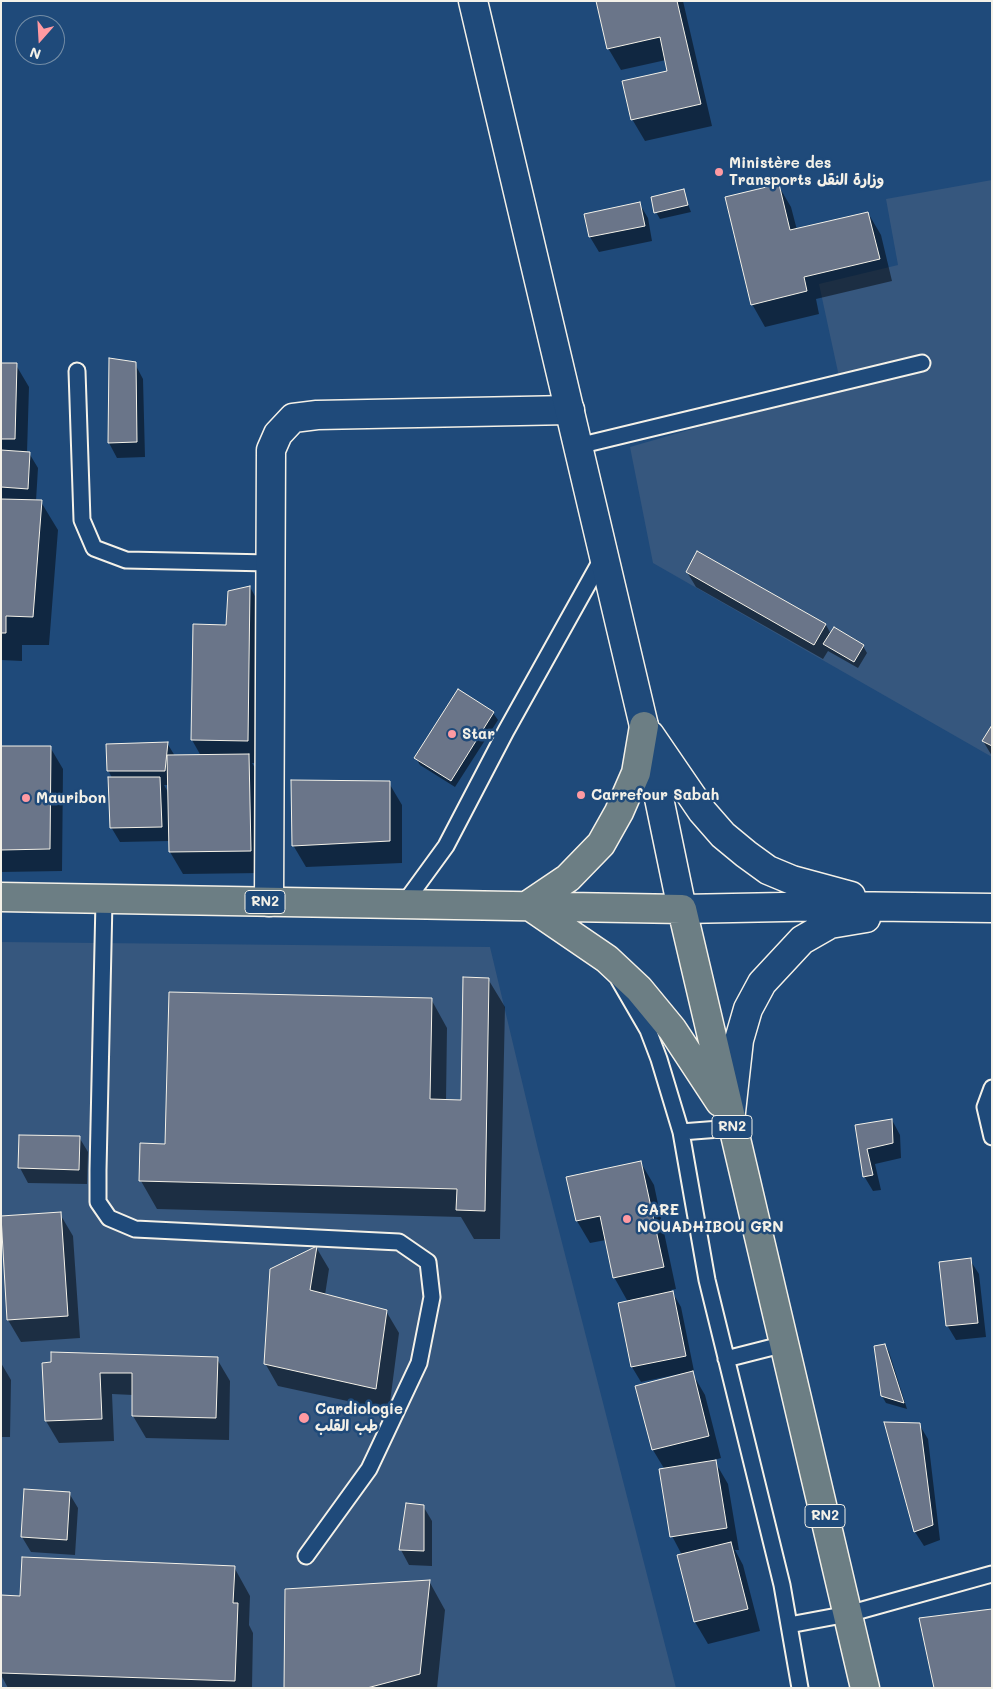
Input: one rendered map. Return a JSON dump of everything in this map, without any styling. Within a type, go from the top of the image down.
[{"type":"highway","points":[[644,726],[636,773],[620,812],[601,844],[568,878],[528,905],[607,959],[639,989],[672,1029],[731,1123]]},
{"type":"highway","name":"RN2","points":[[1,898],[403,905],[528,905],[682,909],[865,1688]]},
{"type":"main road","points":[[474,1],[644,726],[682,909],[834,906],[992,908]]},
{"type":"main road","points":[[269,902],[271,450],[278,434],[293,418],[317,415],[570,410]]},
{"type":"main road","points":[[644,726],[702,810],[717,828],[768,870],[792,880],[838,894],[934,907]]},
{"type":"main road","points":[[731,1123],[739,1040],[748,1009],[762,983],[782,958],[802,940],[830,924],[934,907]]},
{"type":"lane","points":[[578,446],[922,363]]},
{"type":"lane","points":[[77,370],[82,520],[94,548],[126,560],[270,562]]},
{"type":"lane","points":[[403,905],[446,846],[506,731],[604,556]]},
{"type":"lane","points":[[104,901],[98,1202],[109,1218],[135,1229],[400,1242],[428,1262],[432,1297],[420,1363],[369,1469],[306,1556]]},
{"type":"lane","points":[[607,959],[648,1030],[659,1059],[681,1132],[707,1280],[782,1585],[800,1688]]},
{"type":"lane","points":[[992,1088],[985,1107],[992,1137]]},
{"type":"lane","points":[[681,1132],[731,1123]]},
{"type":"lane","points":[[726,1359],[785,1344]]},
{"type":"lane","points":[[789,1625],[848,1614],[992,1574]]},
{"type":"shaded area","points":[[992,180],[992,757],[653,563],[630,447],[841,386],[819,284],[898,265],[886,199]]},
{"type":"shaded area","name":"Cardiologie طب القلب","points":[[1,942],[490,947],[538,1149],[676,1688],[1,1688]]},
{"type":"building","points":[[596,1],[677,1],[701,104],[631,120],[622,81],[667,71],[660,37],[607,49]]},
{"type":"building","points":[[779,184],[790,230],[868,212],[880,259],[804,277],[807,291],[751,305],[725,197]]},
{"type":"building","points":[[684,189],[688,205],[654,213],[651,197]]},
{"type":"building","points":[[640,202],[645,226],[589,237],[584,214]]},
{"type":"building","points":[[109,358],[136,362],[137,442],[108,443]]},
{"type":"building","points":[[1,363],[17,363],[15,439],[1,439]]},
{"type":"building","points":[[1,450],[30,452],[28,489],[1,487]]},
{"type":"building","points":[[1,499],[42,500],[33,617],[6,616],[6,633],[1,633]]},
{"type":"building","points":[[697,551],[826,624],[814,645],[686,572]]},
{"type":"building","points":[[250,586],[248,741],[191,740],[193,624],[226,625],[228,591]]},
{"type":"building","points":[[834,627],[864,645],[854,662],[823,644]]},
{"type":"building","points":[[458,689],[494,712],[451,781],[414,758]]},
{"type":"building","points":[[992,725],[992,746],[982,741]]},
{"type":"building","points":[[168,742],[165,771],[107,771],[106,744]]},
{"type":"building","name":"Mauribon","points":[[1,746],[51,746],[50,849],[1,850]]},
{"type":"building","points":[[249,754],[251,851],[169,852],[167,755]]},
{"type":"building","points":[[108,777],[160,777],[162,827],[110,828]]},
{"type":"building","points":[[291,780],[390,781],[390,841],[292,846]]},
{"type":"building","points":[[463,977],[489,978],[485,1211],[456,1210],[457,1189],[139,1181],[140,1143],[165,1144],[169,992],[432,998],[430,1099],[461,1100]]},
{"type":"building","points":[[892,1119],[893,1143],[867,1149],[873,1175],[863,1177],[855,1125]]},
{"type":"building","points":[[19,1135],[80,1136],[79,1170],[18,1168]]},
{"type":"building","name":"GARE NOUADHIBOU GRN","points":[[641,1161],[664,1267],[613,1278],[600,1216],[576,1221],[566,1177]]},
{"type":"building","points":[[61,1212],[68,1316],[7,1320],[1,1216]]},
{"type":"building","points":[[317,1246],[310,1290],[387,1310],[376,1389],[264,1364],[270,1269]]},
{"type":"building","points":[[971,1258],[978,1323],[946,1326],[939,1262]]},
{"type":"building","points":[[673,1291],[686,1356],[631,1367],[618,1303]]},
{"type":"building","points":[[885,1344],[904,1403],[881,1396],[874,1346]]},
{"type":"building","points":[[51,1352],[218,1357],[216,1418],[132,1416],[132,1373],[100,1373],[102,1419],[45,1421],[42,1363],[51,1362]]},
{"type":"building","points":[[693,1371],[709,1436],[652,1450],[635,1386]]},
{"type":"building","points":[[884,1422],[920,1423],[933,1525],[914,1532]]},
{"type":"building","points":[[716,1460],[727,1528],[670,1537],[659,1469]]},
{"type":"building","points":[[24,1489],[70,1492],[67,1540],[21,1537]]},
{"type":"building","points":[[406,1503],[424,1505],[424,1551],[399,1550]]},
{"type":"building","points":[[731,1542],[748,1609],[694,1622],[677,1555]]},
{"type":"building","points":[[22,1557],[235,1566],[233,1603],[238,1603],[235,1681],[1,1673],[1,1595],[20,1596]]},
{"type":"building","points":[[430,1580],[420,1674],[367,1688],[284,1688],[285,1589]]},
{"type":"building","points":[[992,1609],[992,1688],[934,1688],[919,1618]]},
{"type":"place","name":"Ministère des Transports وزارة النقل","points":[[719,172]]},
{"type":"place","name":"Star","points":[[452,734]]},
{"type":"place","name":"Carrefour Sabah","points":[[581,795]]},
{"type":"place","name":"Mauribon","points":[[26,798]]},
{"type":"place","name":"GARE NOUADHIBOU GRN","points":[[627,1219]]},
{"type":"place","name":"Cardiologie طب القلب","points":[[304,1418]]}]
